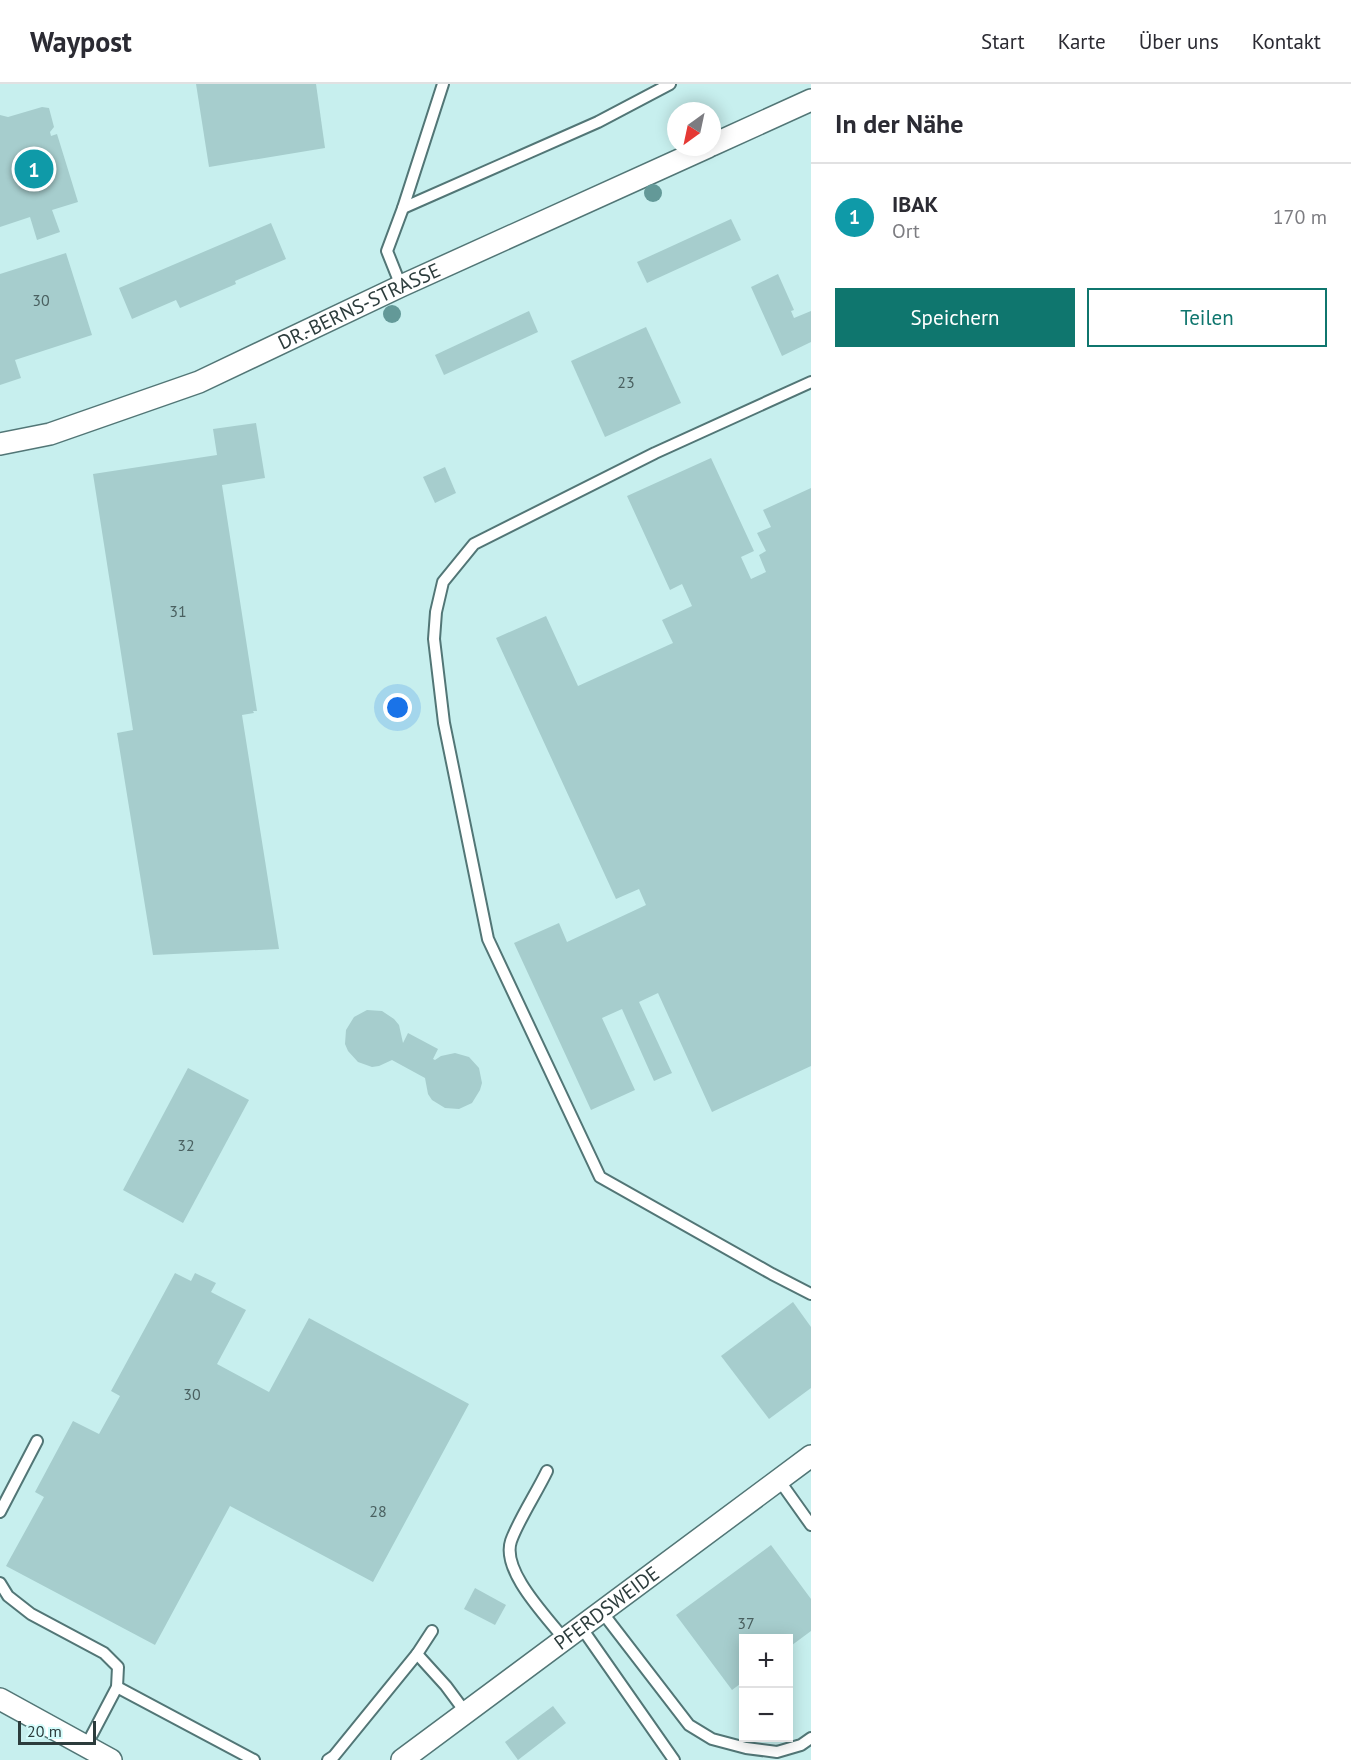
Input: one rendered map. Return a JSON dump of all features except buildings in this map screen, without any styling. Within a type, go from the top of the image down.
[{"type":"street","name":"DR.-BERNS-STRASSE","points":[[721,141],[811,100]]},
{"type":"street","name":"DR.-BERNS-STRASSE","points":[[0,444],[51,434],[198,382],[401,286],[688,156]]},
{"type":"street","name":"PFERDSWEIDE","points":[[402,1760],[811,1456]]},
{"type":"street","points":[[0,1699],[111,1760]]},
{"type":"lane","points":[[401,286],[387,250],[443,84]]},
{"type":"lane","points":[[403,208],[598,122],[670,84]]},
{"type":"lane","points":[[811,381],[655,453],[474,544],[443,582],[436,612],[434,639],[444,723],[488,939],[600,1177],[811,1294]]},
{"type":"lane","points":[[0,1512],[37,1441]]},
{"type":"lane","points":[[547,1472],[510,1543],[510,1558],[515,1574],[573,1633],[674,1760]]},
{"type":"lane","points":[[779,1480],[811,1525]]},
{"type":"lane","points":[[0,1583],[8,1596],[31,1614],[104,1653],[118,1667],[117,1687],[86,1746]]},
{"type":"lane","points":[[602,1612],[689,1725],[712,1739],[746,1748],[777,1752],[801,1745],[811,1738]]},
{"type":"lane","points":[[328,1760],[417,1654],[432,1630]]},
{"type":"lane","points":[[417,1654],[446,1686],[466,1713]]},
{"type":"lane","points":[[117,1687],[254,1760]]},
{"type":"place","name":"IBAK","points":[[34,169]]}]
